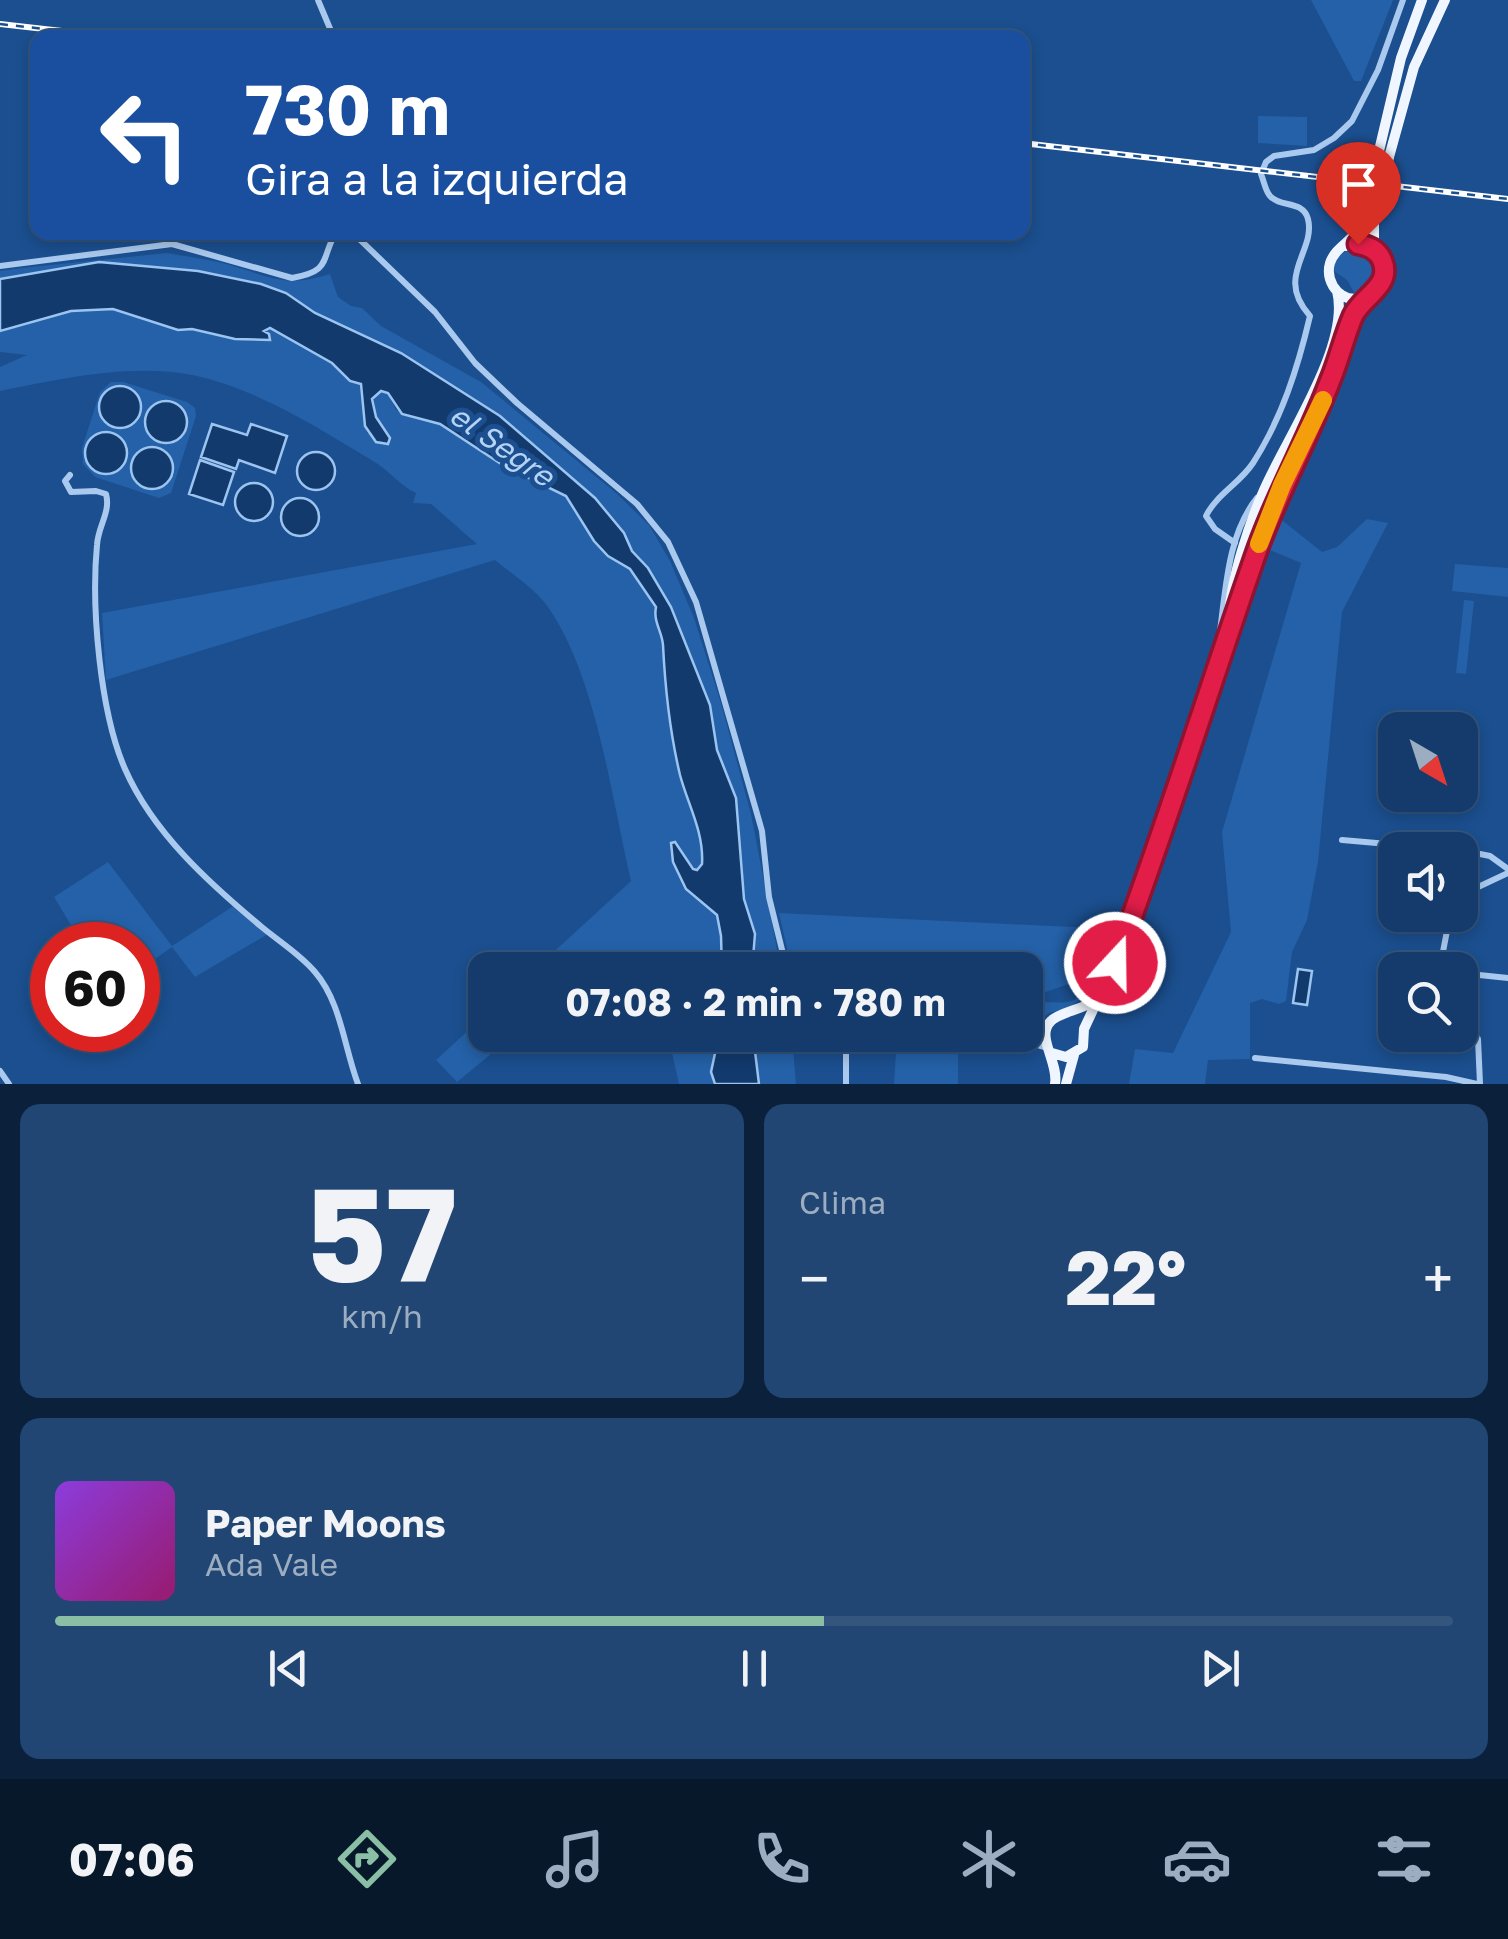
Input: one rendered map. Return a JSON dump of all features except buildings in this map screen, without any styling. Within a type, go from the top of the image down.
[{"type":"main road","points":[[1374,250],[1369,221],[1401,58],[1422,0]]},
{"type":"main road","points":[[1383,156],[1414,67],[1445,0]]},
{"type":"main road","points":[[1229,627],[1234,590],[1264,490],[1327,357],[1340,313],[1337,291],[1329,276],[1330,264],[1369,221]]},
{"type":"main road","points":[[1049,1050],[1066,1057],[1083,1047],[1084,1030],[1115,963],[1173,805],[1229,627],[1278,496],[1314,423],[1353,316],[1384,275],[1382,259],[1374,250],[1362,244],[1346,246]]},
{"type":"main road","points":[[1337,291],[1351,298],[1366,297]]},
{"type":"main road","points":[[1055,1084],[1056,1066],[1044,1040],[1048,1023],[1083,1009],[1098,998]]},
{"type":"main road","points":[[1065,1015],[1077,1019],[1084,1030]]},
{"type":"main road","points":[[1066,1084],[1074,1055]]},
{"type":"street","points":[[318,0],[331,30]]},
{"type":"street","points":[[1235,542],[1206,516],[1243,475],[1264,442],[1295,376],[1310,316],[1296,285],[1296,269],[1309,225],[1306,213],[1267,193],[1261,174],[1274,156],[1314,150],[1352,121],[1378,70],[1403,0]]},
{"type":"street","points":[[0,266],[172,244],[292,278],[311,275],[328,260],[331,240]]},
{"type":"street","points":[[360,240],[435,312],[476,363],[516,403],[637,504],[668,542],[696,602],[762,831],[769,897],[783,952]]},
{"type":"street","points":[[70,476],[64,481],[72,492],[106,494],[109,506],[97,541],[95,615],[106,699],[123,767],[144,806],[176,846],[222,892],[317,973],[336,1007],[358,1084]]},
{"type":"street","points":[[1225,641],[1220,632],[1235,542],[1240,526],[1264,490]]},
{"type":"street","points":[[1221,531],[1240,526]]},
{"type":"street","points":[[1342,840],[1378,843]]},
{"type":"street","points":[[1478,854],[1490,856],[1508,871],[1478,887]]},
{"type":"street","points":[[1478,975],[1508,978]]},
{"type":"street","points":[[1043,1025],[1048,1023]]},
{"type":"street","points":[[1043,1048],[1049,1050]]},
{"type":"street","points":[[846,1052],[846,1084]]},
{"type":"street","points":[[1255,1058],[1446,1077],[1478,1084],[1478,1052]]},
{"type":"street","points":[[0,1071],[9,1084]]},
{"type":"shaded area","points":[[1311,0],[1393,0],[1361,81],[1354,81]]},
{"type":"shaded area","points":[[1258,116],[1307,117],[1307,146],[1258,143]]},
{"type":"shaded area","points":[[1357,249],[1365,257],[1375,257],[1379,264],[1372,274],[1372,288],[1355,294],[1347,280],[1334,271],[1340,255]]},
{"type":"shaded area","points":[[167,253],[279,279],[302,280],[330,274],[338,297],[481,382],[616,493],[649,525],[670,561],[694,618],[751,814],[778,952],[754,952],[756,938],[744,899],[736,798],[717,750],[710,705],[671,607],[624,533],[595,497],[494,412],[401,353],[315,313],[286,293],[261,284],[99,262],[0,279],[0,271]]},
{"type":"shaded area","points":[[113,309],[178,330],[192,329],[235,339],[270,340],[263,331],[270,328],[332,363],[350,381],[361,384],[367,433],[387,432],[376,417],[371,399],[381,391],[387,392],[396,410],[440,424],[504,466],[566,496],[594,541],[603,552],[630,569],[656,608],[674,743],[698,830],[702,864],[693,869],[675,842],[670,851],[686,889],[717,915],[721,952],[554,952],[631,881],[592,707],[568,641],[540,598],[495,560],[106,680],[102,613],[477,544],[431,504],[413,503],[416,493],[373,461],[286,410],[216,381],[168,372],[120,372],[0,391],[0,367],[27,355],[0,352],[0,331],[71,311]]},
{"type":"shaded area","points":[[111,382],[123,382],[195,408],[196,416],[171,493],[159,498],[95,477],[83,464],[82,448],[100,392]]},
{"type":"shaded area","points":[[1278,517],[1322,552],[1337,547],[1367,519],[1388,523],[1342,612],[1318,862],[1307,920],[1292,952],[1286,1001],[1279,1004],[1262,999],[1250,1003],[1250,1059],[1208,1060],[1205,1084],[1129,1084],[1135,1049],[1173,1053],[1231,932],[1222,832],[1301,563],[1265,548]]},
{"type":"shaded area","points":[[1455,564],[1508,568],[1508,597],[1452,591]]},
{"type":"shaded area","points":[[1464,600],[1474,601],[1466,674],[1456,673]]},
{"type":"shaded area","points":[[108,862],[154,922],[69,922],[54,897]]},
{"type":"shaded area","points":[[235,905],[268,934],[195,977],[172,947],[160,955],[160,930],[172,946]]},
{"type":"shaded area","points":[[779,913],[1115,929],[1090,992],[1070,1007],[1043,1017],[1043,1003],[1076,999],[1089,982],[1081,980],[1043,993],[1043,952],[788,952]]},
{"type":"shaded area","points":[[468,1031],[468,1052],[493,1052],[457,1082],[436,1060]]},
{"type":"shaded area","points":[[672,1052],[715,1052],[711,1072],[715,1084],[679,1084]]},
{"type":"shaded area","points":[[755,1052],[793,1052],[796,1084],[759,1084]]},
{"type":"shaded area","points":[[896,1052],[958,1054],[958,1084],[894,1084]]},
{"type":"water","name":"el Segre","points":[[99,262],[198,271],[286,293],[315,313],[401,353],[500,416],[595,498],[624,533],[671,607],[710,705],[717,750],[736,798],[744,899],[755,934],[754,952],[721,952],[717,915],[686,889],[673,862],[671,843],[675,842],[693,869],[702,864],[702,852],[673,743],[656,607],[630,569],[608,556],[594,541],[566,496],[504,466],[440,424],[402,414],[388,393],[381,391],[372,399],[376,417],[390,438],[388,444],[376,442],[365,426],[361,384],[350,381],[332,363],[270,328],[264,331],[270,340],[235,339],[192,329],[178,330],[113,309],[71,311],[0,331],[0,279]]},
{"type":"water","points":[[120,386],[135,392],[141,407],[135,422],[120,428],[105,422],[99,407],[105,392]]},
{"type":"water","points":[[166,401],[181,407],[187,422],[181,437],[166,443],[151,437],[145,422],[151,407]]},
{"type":"water","points":[[212,424],[247,435],[251,424],[287,436],[275,473],[239,460],[236,469],[201,457]]},
{"type":"water","points":[[106,432],[121,438],[127,453],[121,468],[106,474],[91,468],[85,453],[91,438]]},
{"type":"water","points":[[152,447],[167,453],[173,468],[167,483],[152,489],[137,483],[131,468],[137,453]]},
{"type":"water","points":[[316,452],[329,458],[335,471],[329,484],[316,490],[303,484],[297,471],[303,458]]},
{"type":"water","points":[[200,460],[234,472],[223,505],[189,494]]},
{"type":"water","points":[[254,483],[267,489],[273,502],[267,515],[254,521],[241,515],[235,502],[241,489]]},
{"type":"water","points":[[300,498],[313,504],[319,517],[313,530],[300,536],[287,530],[281,517],[287,504]]},
{"type":"water","points":[[1298,969],[1312,971],[1307,1005],[1293,1003]]},
{"type":"water","points":[[715,1052],[755,1052],[759,1084],[715,1084],[711,1072]]},
{"type":"railway","points":[[0,24],[53,30]]},
{"type":"railway","points":[[1030,144],[1508,199]]},
{"type":"slow traffic","points":[[1259,544],[1323,400]]},
{"type":"route","points":[[1115,963],[1173,805],[1229,627],[1278,496],[1314,423],[1353,316],[1383,279],[1380,256],[1370,247],[1358,244]]}]
